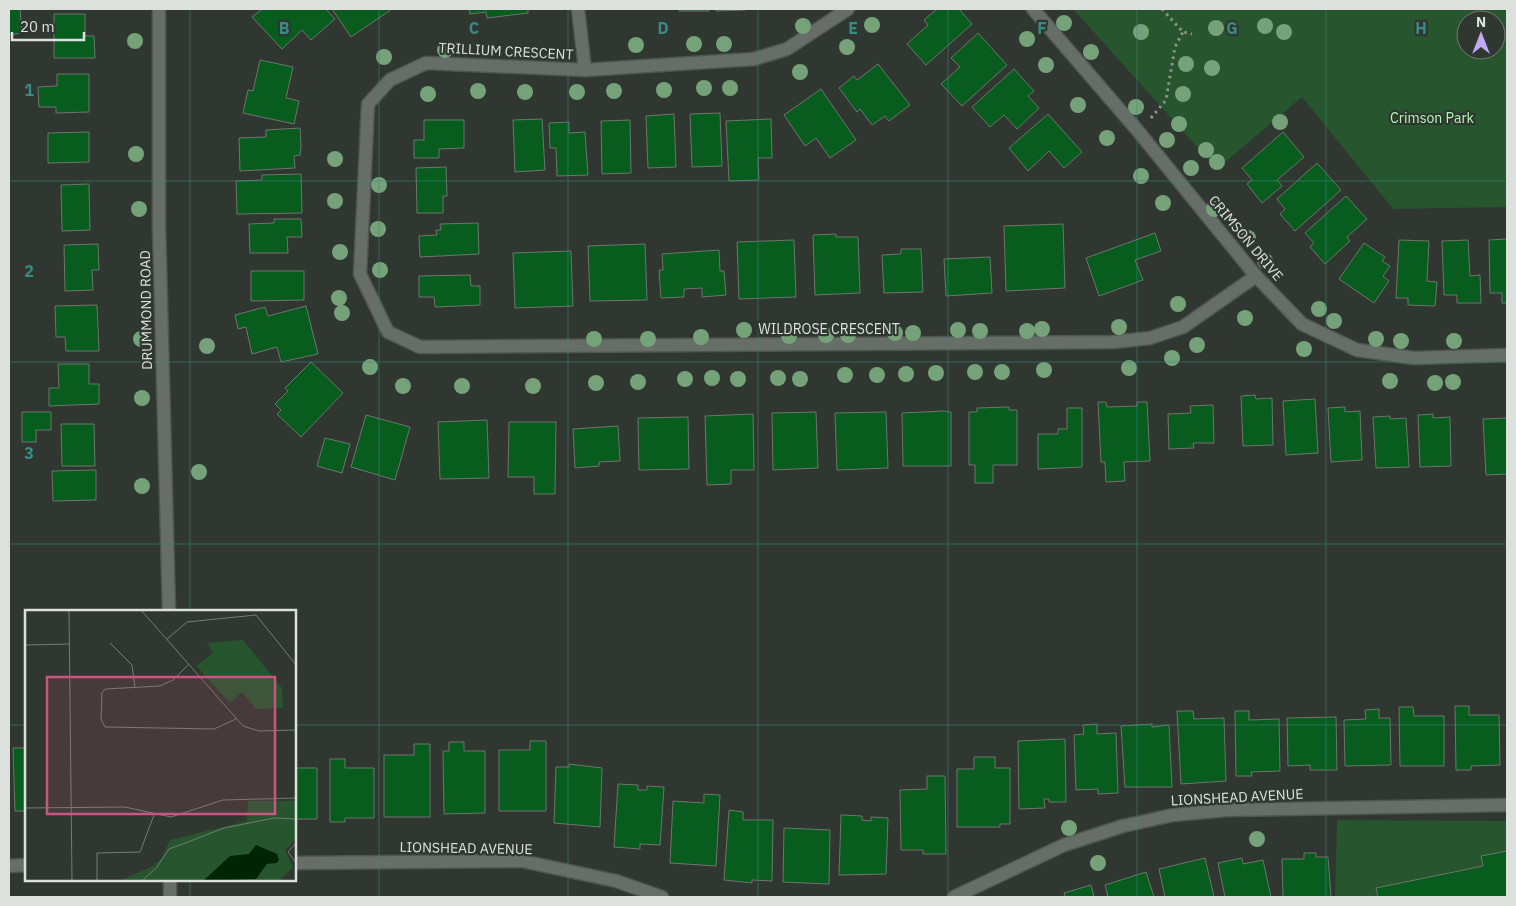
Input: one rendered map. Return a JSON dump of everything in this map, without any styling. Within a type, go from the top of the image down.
[{"type":"street","name":"DRUMMOND ROAD","points":[[159,9],[159,226],[169,610]]},
{"type":"street","points":[[578,9],[585,70]]},
{"type":"street","name":"TRILLIUM CRESCENT","points":[[388,332],[360,274],[368,104],[390,80],[426,63],[585,70],[754,59],[787,49],[848,9]]},
{"type":"street","name":"CRIMSON DRIVE","points":[[1032,9],[1138,131],[1256,276],[1302,324],[1357,350],[1414,358],[1507,355]]},
{"type":"street","name":"WILDROSE CRESCENT","points":[[388,332],[420,348],[1114,342],[1150,338],[1183,327],[1256,276]]},
{"type":"street","name":"LIONSHEAD AVENUE","points":[[954,897],[1064,845],[1122,826],[1173,815],[1226,810],[1507,805]]},
{"type":"street","name":"LIONSHEAD AVENUE","points":[[296,863],[522,861],[616,881],[662,897]]},
{"type":"street","points":[[9,866],[25,865]]},
{"type":"street","points":[[170,881],[170,897]]},
{"type":"path","points":[[1162,9],[1183,32],[1192,34]]},
{"type":"path","points":[[1138,131],[1166,100],[1175,47],[1183,32]]},
{"type":"green space","name":"Crimson Park","points":[[1073,9],[1507,9],[1507,207],[1393,209],[1302,97],[1217,169]]},
{"type":"green space","points":[[1337,820],[1507,821],[1507,897],[1335,897]]},
{"type":"building","points":[[9,9],[20,9],[22,33],[9,35]]},
{"type":"building","points":[[262,9],[326,9],[335,19],[311,40],[302,30],[282,49],[252,17]]},
{"type":"building","points":[[332,9],[392,9],[351,37]]},
{"type":"building","points":[[469,9],[528,9],[528,13],[487,18],[486,12],[470,14]]},
{"type":"building","points":[[679,9],[709,9],[709,11],[679,11]]},
{"type":"building","points":[[716,9],[745,9],[745,10],[716,11]]},
{"type":"building","points":[[937,9],[959,9],[972,24],[926,65],[907,44],[928,25],[924,20]]},
{"type":"building","points":[[54,14],[85,14],[85,36],[94,36],[95,58],[54,58]]},
{"type":"building","points":[[978,33],[1007,65],[962,106],[941,84],[960,67],[951,58]]},
{"type":"building","points":[[260,60],[293,67],[286,98],[299,101],[294,124],[243,113],[248,90],[253,91]]},
{"type":"building","points":[[878,64],[910,105],[889,121],[885,116],[872,125],[860,109],[857,112],[839,88],[854,76],[857,80]]},
{"type":"building","points":[[1014,69],[1034,91],[1028,96],[1039,108],[1017,129],[1004,115],[990,127],[972,107]]},
{"type":"building","points":[[57,74],[89,74],[89,112],[56,113],[56,107],[39,107],[38,87],[57,86]]},
{"type":"building","points":[[821,89],[856,140],[830,158],[816,138],[805,146],[784,115]]},
{"type":"building","points":[[720,113],[722,166],[692,167],[690,114]]},
{"type":"building","points":[[674,114],[676,167],[648,168],[646,116]]},
{"type":"building","points":[[1048,114],[1082,152],[1064,168],[1049,151],[1028,171],[1009,148]]},
{"type":"building","points":[[542,119],[545,170],[515,172],[513,120]]},
{"type":"building","points":[[771,119],[772,158],[758,158],[759,180],[729,181],[726,121]]},
{"type":"building","points":[[424,120],[464,120],[464,148],[439,149],[439,158],[414,158],[414,140],[424,140]]},
{"type":"building","points":[[630,120],[631,173],[602,174],[601,121]]},
{"type":"building","points":[[569,122],[569,133],[585,132],[588,175],[557,176],[556,148],[550,148],[549,123]]},
{"type":"building","points":[[300,128],[300,155],[294,156],[295,168],[240,171],[239,138],[266,137],[266,130]]},
{"type":"building","points":[[89,132],[89,162],[48,163],[48,133]]},
{"type":"building","points":[[1283,132],[1304,157],[1277,180],[1282,186],[1262,203],[1247,184],[1252,180],[1242,168]]},
{"type":"building","points":[[1317,163],[1341,190],[1295,231],[1280,214],[1285,209],[1277,199]]},
{"type":"building","points":[[446,167],[447,196],[443,196],[443,213],[417,213],[416,168]]},
{"type":"building","points":[[301,174],[302,213],[237,214],[236,181],[262,180],[262,175]]},
{"type":"building","points":[[89,184],[90,230],[62,231],[61,185]]},
{"type":"building","points":[[1346,196],[1367,219],[1347,237],[1350,241],[1325,264],[1310,247],[1314,243],[1305,233]]},
{"type":"building","points":[[274,219],[301,219],[302,237],[287,237],[288,253],[250,253],[249,224],[274,223]]},
{"type":"building","points":[[478,223],[479,254],[420,257],[419,236],[437,235],[436,230],[441,230],[440,224]]},
{"type":"building","points":[[1063,224],[1065,288],[1006,291],[1004,226]]},
{"type":"building","points":[[1155,233],[1161,251],[1135,260],[1143,280],[1099,296],[1086,258]]},
{"type":"building","points":[[836,234],[836,237],[858,237],[860,293],[815,295],[813,235]]},
{"type":"building","points":[[1507,239],[1507,303],[1502,303],[1502,293],[1490,293],[1489,240]]},
{"type":"building","points":[[794,240],[796,297],[739,299],[737,242]]},
{"type":"building","points":[[1399,240],[1429,241],[1427,281],[1437,282],[1435,306],[1408,305],[1408,298],[1396,298]]},
{"type":"building","points":[[1468,240],[1470,276],[1480,275],[1481,303],[1457,303],[1457,295],[1444,295],[1442,241]]},
{"type":"building","points":[[1364,243],[1385,257],[1382,261],[1390,266],[1383,276],[1389,281],[1374,303],[1339,279]]},
{"type":"building","points":[[98,244],[99,270],[92,270],[93,290],[65,291],[64,245]]},
{"type":"building","points":[[645,244],[647,300],[590,301],[588,246]]},
{"type":"building","points":[[901,249],[921,249],[923,292],[884,293],[882,255],[901,254]]},
{"type":"building","points":[[719,250],[720,271],[724,271],[726,295],[702,297],[702,288],[684,289],[684,297],[661,298],[659,270],[663,270],[662,254]]},
{"type":"building","points":[[571,251],[573,306],[515,308],[513,253]]},
{"type":"building","points":[[990,257],[992,293],[946,296],[944,259]]},
{"type":"building","points":[[251,271],[304,271],[304,300],[251,301]]},
{"type":"building","points":[[470,275],[471,286],[480,286],[480,305],[435,307],[434,297],[419,297],[419,276]]},
{"type":"building","points":[[97,305],[99,351],[66,351],[65,337],[56,337],[55,306]]},
{"type":"building","points":[[306,306],[318,354],[281,362],[277,347],[252,354],[246,327],[238,329],[235,315],[265,307],[268,316]]},
{"type":"building","points":[[311,362],[343,393],[301,437],[277,414],[281,410],[275,404],[288,391],[285,388]]},
{"type":"building","points":[[58,364],[89,364],[89,384],[99,384],[99,404],[49,406],[49,388],[59,388]]},
{"type":"building","points":[[1255,395],[1256,399],[1272,398],[1273,445],[1243,446],[1241,396]]},
{"type":"building","points":[[1315,399],[1318,453],[1286,455],[1283,401]]},
{"type":"building","points":[[1098,402],[1106,402],[1107,407],[1137,406],[1137,402],[1147,402],[1150,461],[1124,462],[1125,481],[1106,482],[1105,462],[1101,462]]},
{"type":"building","points":[[1213,405],[1214,443],[1193,443],[1194,448],[1169,449],[1168,414],[1191,413],[1190,406]]},
{"type":"building","points":[[1009,407],[1009,410],[1017,410],[1017,465],[993,465],[993,483],[975,483],[975,465],[969,465],[969,412],[977,412],[977,408]]},
{"type":"building","points":[[1345,407],[1345,412],[1360,411],[1362,460],[1331,462],[1328,408]]},
{"type":"building","points":[[1067,408],[1082,408],[1082,467],[1038,469],[1038,434],[1058,434],[1058,429],[1067,429]]},
{"type":"building","points":[[22,412],[51,412],[51,430],[36,430],[36,442],[22,442]]},
{"type":"building","points":[[816,412],[818,468],[773,470],[772,413]]},
{"type":"building","points":[[886,412],[888,468],[837,470],[835,413]]},
{"type":"building","points":[[951,412],[951,466],[903,466],[902,413]]},
{"type":"building","points":[[753,414],[754,470],[731,470],[731,484],[707,485],[705,416]]},
{"type":"building","points":[[1433,414],[1433,418],[1450,417],[1451,466],[1420,467],[1418,415]]},
{"type":"building","points":[[366,415],[410,427],[395,480],[351,467]]},
{"type":"building","points":[[1390,416],[1390,419],[1406,418],[1409,467],[1376,468],[1373,417]]},
{"type":"building","points":[[688,417],[689,469],[639,470],[638,418]]},
{"type":"building","points":[[1507,418],[1507,474],[1486,475],[1483,419]]},
{"type":"building","points":[[487,420],[489,478],[440,479],[438,422]]},
{"type":"building","points":[[509,422],[556,422],[555,494],[534,494],[534,477],[508,477]]},
{"type":"building","points":[[61,424],[94,424],[95,466],[62,466]]},
{"type":"building","points":[[618,426],[620,461],[599,462],[599,466],[575,468],[573,429]]},
{"type":"building","points":[[325,438],[350,444],[342,473],[317,466]]},
{"type":"building","points":[[96,470],[96,500],[53,501],[52,471]]},
{"type":"building","points":[[1455,706],[1469,706],[1469,715],[1499,715],[1500,765],[1471,766],[1471,770],[1456,770]]},
{"type":"building","points":[[1399,707],[1413,707],[1414,716],[1444,716],[1444,766],[1400,766]]},
{"type":"building","points":[[1379,709],[1379,718],[1390,718],[1391,765],[1345,766],[1344,720],[1366,719],[1365,710]]},
{"type":"building","points":[[1177,711],[1193,711],[1194,719],[1224,718],[1226,781],[1181,784]]},
{"type":"building","points":[[1235,711],[1249,711],[1249,720],[1279,719],[1280,771],[1251,772],[1252,776],[1236,776]]},
{"type":"building","points":[[1336,717],[1337,770],[1310,770],[1310,765],[1288,766],[1287,718]]},
{"type":"building","points":[[1097,724],[1097,734],[1116,733],[1118,793],[1098,794],[1098,789],[1076,790],[1074,735],[1084,734],[1083,725]]},
{"type":"building","points":[[1152,724],[1152,727],[1169,725],[1172,787],[1125,787],[1121,726]]},
{"type":"building","points":[[1065,739],[1066,802],[1049,802],[1049,799],[1044,799],[1045,808],[1019,809],[1018,741]]},
{"type":"building","points":[[530,741],[546,741],[546,811],[499,811],[499,750],[530,750]]},
{"type":"building","points":[[449,742],[464,742],[464,751],[485,751],[485,813],[444,814],[443,751],[449,751]]},
{"type":"building","points":[[414,744],[430,744],[430,817],[384,817],[384,755],[414,755]]},
{"type":"building","points":[[13,748],[25,748],[25,811],[15,811]]},
{"type":"building","points":[[974,757],[995,757],[995,768],[1010,768],[1010,824],[1000,824],[1000,827],[957,827],[957,769],[974,769]]},
{"type":"building","points":[[330,759],[345,759],[345,768],[374,768],[374,818],[345,818],[345,822],[330,822]]},
{"type":"building","points":[[569,764],[602,768],[600,827],[554,823],[556,767],[569,767]]},
{"type":"building","points":[[296,768],[317,768],[317,819],[296,819]]},
{"type":"building","points":[[927,776],[945,776],[946,854],[923,854],[923,850],[901,850],[900,790],[927,789]]},
{"type":"building","points":[[618,784],[638,785],[638,790],[647,790],[647,786],[664,787],[660,845],[640,844],[640,849],[614,847]]},
{"type":"building","points":[[704,794],[720,795],[716,866],[670,863],[673,801],[704,803]]},
{"type":"building","points":[[729,810],[743,812],[743,820],[773,820],[772,881],[752,880],[752,883],[724,880]]},
{"type":"building","points":[[841,815],[862,816],[862,820],[871,821],[871,817],[888,818],[886,874],[839,875]]},
{"type":"building","points":[[784,828],[830,830],[829,884],[783,882]]},
{"type":"building","points":[[1507,851],[1507,897],[1378,897],[1376,888],[1483,866],[1481,856]]},
{"type":"building","points":[[1304,853],[1316,853],[1316,857],[1328,857],[1331,897],[1283,897],[1282,859],[1304,859]]},
{"type":"building","points":[[1205,858],[1214,897],[1165,897],[1159,869]]},
{"type":"building","points":[[1242,858],[1243,864],[1263,860],[1271,897],[1225,897],[1218,863]]},
{"type":"building","points":[[1146,872],[1154,897],[1108,897],[1105,885]]},
{"type":"building","points":[[1091,885],[1094,897],[1065,897],[1064,893]]}]
